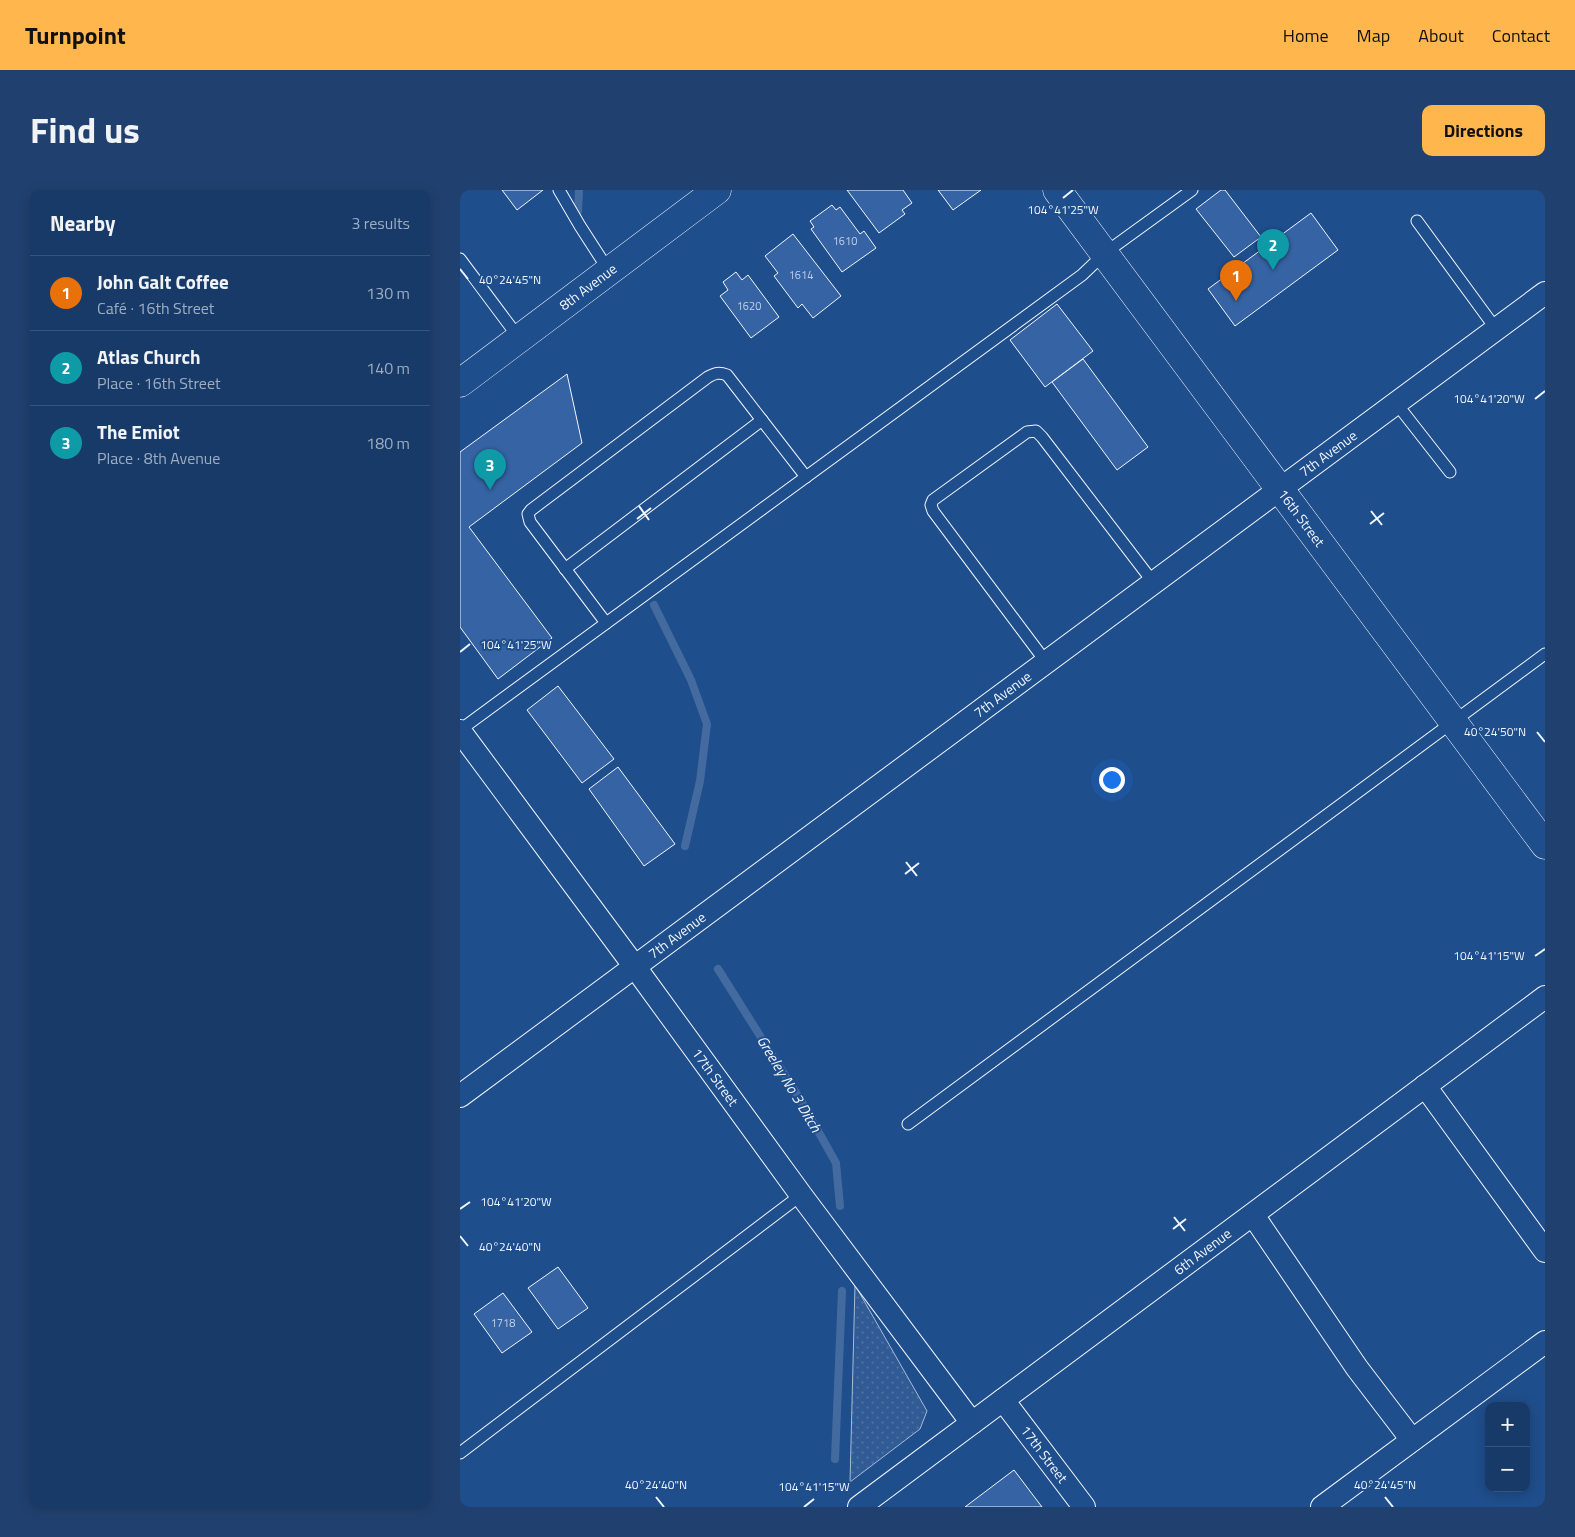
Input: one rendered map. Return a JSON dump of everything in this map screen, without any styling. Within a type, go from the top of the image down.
[{"type":"main road","name":"8th Avenue","points":[[460,383],[717,190]]},
{"type":"main road","name":"16th Street","points":[[1057,190],[1545,845]]},
{"type":"street","name":"7th Avenue","points":[[460,1096],[1545,293]]},
{"type":"street","name":"17th Street","points":[[462,737],[635,967],[801,1195],[972,1423]]},
{"type":"street","name":"6th Avenue","points":[[859,1507],[1545,998]]},
{"type":"street","points":[[1425,1086],[1545,1251]]},
{"type":"street","points":[[1253,1215],[1357,1368],[1412,1440]]},
{"type":"street","points":[[1322,1507],[1545,1342]]},
{"type":"street","name":"17th Street","points":[[1003,1400],[1084,1507]]},
{"type":"lane","points":[[559,190],[609,271]]},
{"type":"lane","points":[[462,737],[606,624],[1082,275],[1105,253],[1192,190]]},
{"type":"lane","points":[[1418,221],[1496,329]]},
{"type":"lane","points":[[460,259],[519,338]]},
{"type":"lane","points":[[606,624],[530,522],[528,514],[715,373],[727,375],[806,477]]},
{"type":"lane","points":[[1396,403],[1450,472]]},
{"type":"lane","points":[[565,569],[762,420]]},
{"type":"lane","points":[[1046,662],[933,511],[930,505],[933,500],[1027,432],[1036,431],[1153,582]]},
{"type":"lane","points":[[908,1124],[1545,654]]},
{"type":"lane","points":[[460,1452],[801,1195]]},
{"type":"shaded area","points":[[855,1285],[927,1411],[920,1429],[850,1482]]},
{"type":"building","points":[[502,190],[543,190],[517,210]]},
{"type":"building","points":[[847,190],[903,190],[912,203],[902,210],[905,214],[879,233]]},
{"type":"building","points":[[938,190],[981,190],[953,210]]},
{"type":"building","points":[[1221,190],[1225,190],[1261,237],[1234,257],[1196,209]]},
{"type":"building","points":[[832,205],[836,210],[840,207],[860,234],[864,231],[876,248],[842,272],[811,229],[814,227],[810,221]]},
{"type":"building","points":[[1311,213],[1338,250],[1235,326],[1208,289]]},
{"type":"building","points":[[793,234],[841,296],[813,318],[802,304],[798,308],[774,276],[778,273],[765,256]]},
{"type":"building","points":[[736,272],[742,280],[748,275],[779,317],[751,338],[720,296],[728,290],[723,282]]},
{"type":"building","points":[[1057,304],[1093,351],[1045,387],[1010,340]]},
{"type":"building","points":[[1083,359],[1148,447],[1117,470],[1052,382]]},
{"type":"building","points":[[567,374],[582,443],[469,527],[552,638],[498,679],[460,627],[460,452]]},
{"type":"building","points":[[558,686],[614,759],[582,783],[527,710]]},
{"type":"building","points":[[618,767],[675,844],[644,866],[589,789]]},
{"type":"building","points":[[558,1267],[588,1308],[558,1329],[528,1288]]},
{"type":"building","points":[[503,1293],[532,1332],[502,1353],[474,1314]]},
{"type":"building","points":[[1014,1470],[1042,1507],[965,1507]]},
{"type":"waterway","name":"Greeley No 3 Ditch","points":[[578,211],[579,190]]},
{"type":"waterway","name":"Greeley No 3 Ditch","points":[[654,605],[691,680],[707,724],[700,781],[685,846]]},
{"type":"waterway","name":"Greeley No 3 Ditch","points":[[718,969],[803,1104],[836,1163],[840,1206]]},
{"type":"waterway","name":"Greeley No 3 Ditch","points":[[835,1459],[842,1291]]},
{"type":"place","name":"Atlas Church","points":[[1273,270]]},
{"type":"place","name":"John Galt Coffee","points":[[1236,301]]},
{"type":"place","name":"The Emiot","points":[[490,490]]}]
